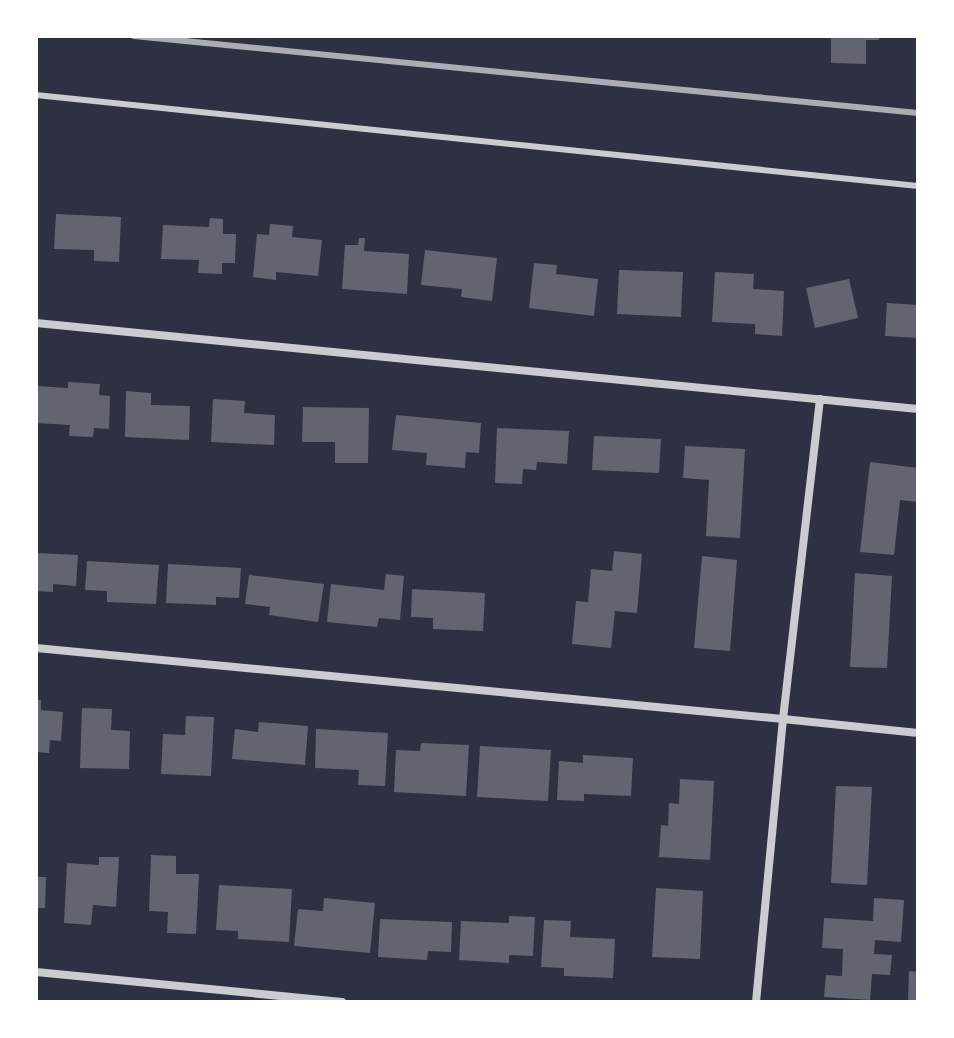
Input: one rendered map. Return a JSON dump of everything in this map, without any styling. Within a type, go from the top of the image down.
[{"type":"street","points":[[36,323],[918,409]]},
{"type":"street","points":[[756,1002],[783,719],[820,399]]},
{"type":"street","points":[[36,648],[918,733]]},
{"type":"street","points":[[36,972],[342,1002]]},
{"type":"lane","points":[[36,95],[918,186]]},
{"type":"building","points":[[831,36],[879,36],[879,40],[866,40],[866,64],[831,63]]},
{"type":"building","points":[[56,214],[121,217],[119,262],[94,261],[94,250],[54,249]]},
{"type":"building","points":[[210,218],[223,219],[223,234],[236,234],[235,263],[222,263],[222,274],[198,273],[199,260],[161,259],[163,225],[209,227]]},
{"type":"building","points":[[270,224],[293,226],[292,237],[322,240],[318,276],[276,272],[276,280],[253,277],[257,234],[269,235]]},
{"type":"building","points":[[359,238],[365,238],[364,251],[409,254],[407,294],[342,289],[345,245],[358,245]]},
{"type":"building","points":[[425,250],[497,258],[492,301],[461,297],[462,289],[421,285]]},
{"type":"building","points":[[534,263],[557,265],[556,274],[598,279],[594,316],[529,308]]},
{"type":"building","points":[[619,270],[683,272],[681,317],[617,314]]},
{"type":"building","points":[[715,272],[754,274],[753,289],[784,291],[782,336],[755,334],[755,324],[712,322]]},
{"type":"building","points":[[849,279],[858,318],[815,328],[806,288]]},
{"type":"building","points":[[887,303],[918,305],[918,338],[885,336]]},
{"type":"building","points":[[68,382],[100,384],[99,395],[110,396],[109,429],[94,428],[93,437],[69,436],[70,425],[36,423],[36,386],[68,388]]},
{"type":"building","points":[[126,391],[151,393],[151,405],[190,406],[189,440],[125,437]]},
{"type":"building","points":[[213,399],[245,401],[244,413],[275,415],[274,445],[211,442]]},
{"type":"building","points":[[303,407],[369,408],[368,463],[335,463],[335,442],[302,442]]},
{"type":"building","points":[[396,415],[481,423],[479,453],[466,452],[465,468],[426,465],[427,453],[392,450]]},
{"type":"building","points":[[497,428],[569,431],[567,464],[537,462],[536,470],[523,469],[522,484],[495,483]]},
{"type":"building","points":[[594,436],[661,439],[659,473],[592,470]]},
{"type":"building","points":[[685,446],[745,449],[740,538],[706,536],[709,480],[683,478]]},
{"type":"building","points":[[870,462],[918,468],[918,502],[900,500],[894,555],[860,552]]},
{"type":"building","points":[[614,551],[642,554],[637,613],[615,611],[611,648],[572,644],[576,601],[588,602],[591,569],[612,571]]},
{"type":"building","points":[[36,553],[78,555],[76,586],[53,584],[53,592],[36,591]]},
{"type":"building","points":[[702,556],[737,560],[730,651],[694,648]]},
{"type":"building","points":[[87,561],[159,565],[156,604],[107,602],[107,591],[85,590]]},
{"type":"building","points":[[168,564],[241,568],[239,598],[216,597],[216,605],[166,603]]},
{"type":"building","points":[[855,573],[892,576],[887,668],[850,667]]},
{"type":"building","points":[[386,574],[404,576],[400,620],[379,618],[377,627],[327,622],[331,584],[384,590]]},
{"type":"building","points":[[249,575],[324,584],[318,622],[269,615],[270,607],[245,604]]},
{"type":"building","points":[[412,589],[485,593],[483,631],[433,629],[433,618],[411,617]]},
{"type":"building","points":[[36,700],[41,700],[41,710],[63,712],[61,741],[50,740],[49,753],[36,752]]},
{"type":"building","points":[[82,708],[112,709],[111,730],[130,731],[129,769],[80,768]]},
{"type":"building","points":[[186,716],[214,717],[211,776],[161,774],[163,734],[185,735]]},
{"type":"building","points":[[259,722],[308,726],[305,765],[232,759],[235,729],[258,732]]},
{"type":"building","points":[[316,729],[388,733],[385,786],[358,785],[359,770],[315,768]]},
{"type":"building","points":[[421,743],[469,745],[466,796],[394,792],[396,750],[420,751]]},
{"type":"building","points":[[480,746],[551,750],[548,801],[477,797]]},
{"type":"building","points":[[583,755],[633,758],[631,796],[584,794],[584,801],[557,800],[559,761],[583,763]]},
{"type":"building","points":[[680,779],[714,781],[710,860],[659,857],[661,825],[668,826],[669,803],[679,804]]},
{"type":"building","points":[[836,786],[872,787],[867,885],[831,883]]},
{"type":"building","points":[[151,855],[176,856],[176,874],[199,874],[196,934],[167,933],[168,912],[149,911]]},
{"type":"building","points":[[99,857],[119,857],[116,907],[93,905],[91,925],[64,923],[67,863],[99,865]]},
{"type":"building","points":[[36,877],[46,877],[45,908],[36,908]]},
{"type":"building","points":[[219,885],[292,889],[289,942],[238,939],[238,931],[216,930]]},
{"type":"building","points":[[656,888],[703,891],[700,959],[652,957]]},
{"type":"building","points":[[324,898],[375,903],[370,953],[294,946],[298,909],[323,911]]},
{"type":"building","points":[[874,898],[904,900],[901,942],[875,940],[874,954],[892,955],[890,975],[872,974],[870,1000],[824,997],[826,975],[842,976],[843,949],[822,948],[824,918],[873,921]]},
{"type":"building","points":[[509,916],[535,917],[533,956],[509,955],[509,963],[459,960],[461,921],[509,923]]},
{"type":"building","points":[[380,919],[452,922],[451,952],[428,951],[427,960],[378,957]]},
{"type":"building","points":[[544,920],[571,921],[570,937],[615,939],[613,978],[564,976],[564,968],[541,967]]},
{"type":"building","points":[[909,971],[918,972],[918,1002],[908,1002]]},
{"type":"railway","points":[[134,36],[918,113]]}]
